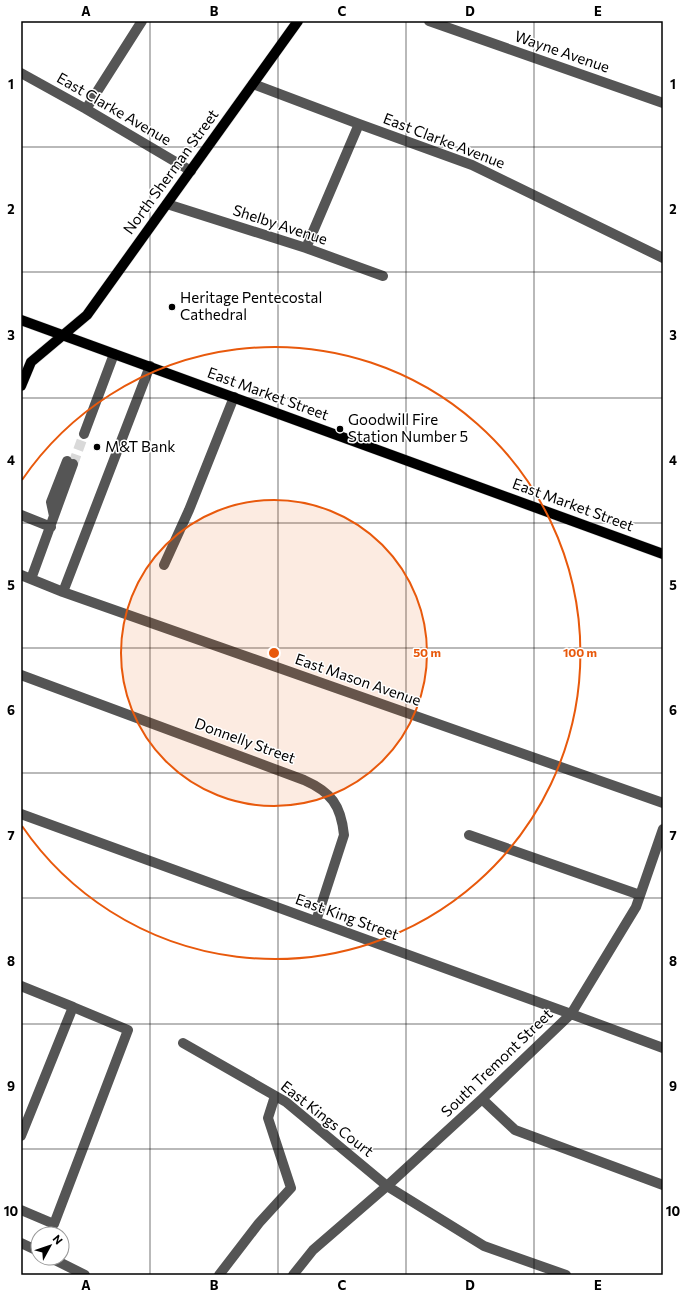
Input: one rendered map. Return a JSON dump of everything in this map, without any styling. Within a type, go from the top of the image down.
[{"type":"main road","name":"North Sherman Street","points":[[21,386],[31,362],[88,315],[298,21]]},
{"type":"main road","name":"East Market Street","points":[[21,320],[663,554]]},
{"type":"street","name":"Wayne Avenue","points":[[429,21],[663,104]]},
{"type":"street","points":[[86,109],[140,22]]},
{"type":"street","name":"East Clarke Avenue","points":[[21,73],[86,109],[191,171]]},
{"type":"street","name":"East Clarke Avenue","points":[[253,84],[472,165],[663,258]]},
{"type":"street","points":[[306,248],[359,124]]},
{"type":"street","name":"Shelby Avenue","points":[[167,204],[306,248],[383,276]]},
{"type":"street","points":[[81,433],[79,427],[89,421],[114,354]]},
{"type":"street","points":[[63,592],[150,366]]},
{"type":"street","points":[[164,565],[189,510],[234,397]]},
{"type":"street","points":[[31,579],[51,527],[70,462]]},
{"type":"street","points":[[21,515],[51,527]]},
{"type":"street","name":"East Mason Avenue","points":[[21,575],[63,592],[663,803]]},
{"type":"street","name":"Donnelly Street","points":[[21,675],[320,787],[340,811],[344,835],[316,921]]},
{"type":"street","name":"East King Street","points":[[21,814],[663,1048]]},
{"type":"street","name":"South Tremont Street","points":[[293,1275],[313,1250],[387,1186],[482,1099],[571,1014],[636,907],[663,829]]},
{"type":"street","points":[[469,836],[640,895]]},
{"type":"street","points":[[21,986],[128,1030],[54,1224],[21,1210]]},
{"type":"street","points":[[21,1136],[73,1007]]},
{"type":"street","name":"East Kings Court","points":[[183,1044],[286,1102],[387,1186],[484,1246],[566,1275]]},
{"type":"street","points":[[219,1275],[259,1223],[291,1188],[268,1118],[275,1096]]},
{"type":"street","points":[[482,1099],[515,1130],[663,1185]]},
{"type":"street","points":[[67,1266],[85,1275]]},
{"type":"tunnel","points":[[73,464],[84,434]]},
{"type":"place","name":"Heritage Pentecostal Cathedral","points":[[172,307]]},
{"type":"place","name":"Goodwill Fire Station Number 5","points":[[340,429]]},
{"type":"place","name":"M&T Bank","points":[[97,447]]}]
